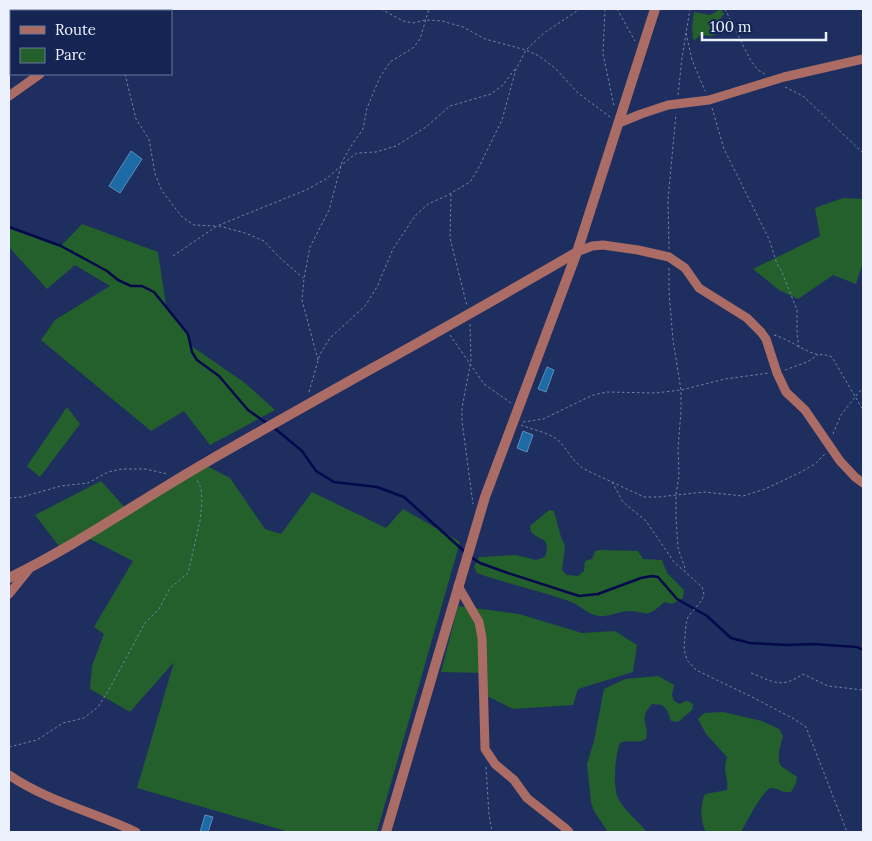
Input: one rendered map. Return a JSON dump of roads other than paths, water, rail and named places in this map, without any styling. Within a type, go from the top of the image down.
[{"type":"street","points":[[386,832],[485,497],[577,252],[655,9]]},
{"type":"street","points":[[619,123],[641,114],[678,104],[709,100],[776,80],[863,59]]},
{"type":"street","points":[[9,96],[39,75]]},
{"type":"street","points":[[9,578],[30,568],[306,405],[577,252],[592,246],[603,245],[638,250],[669,257],[685,268],[698,288],[747,318],[766,339],[776,372],[786,392],[804,410],[854,478],[863,483]]},
{"type":"street","points":[[9,594],[30,568]]},
{"type":"street","points":[[458,586],[479,622],[482,638],[485,749],[495,764],[514,780],[527,798],[569,832]]},
{"type":"street","points":[[9,775],[20,783],[51,797],[136,832]]},
{"type":"waterway","points":[[9,227],[61,246],[107,271],[118,280],[131,286],[142,286],[154,292],[188,334],[192,352],[197,360],[219,376],[248,410],[268,424]]},
{"type":"waterway","points":[[273,427],[302,451],[316,471],[334,482],[377,487],[404,497],[466,553]]},
{"type":"waterway","points":[[471,557],[480,563],[579,596],[598,594],[641,578],[658,577],[677,599],[707,616],[731,638],[750,643],[813,644],[857,647],[863,650]]}]
